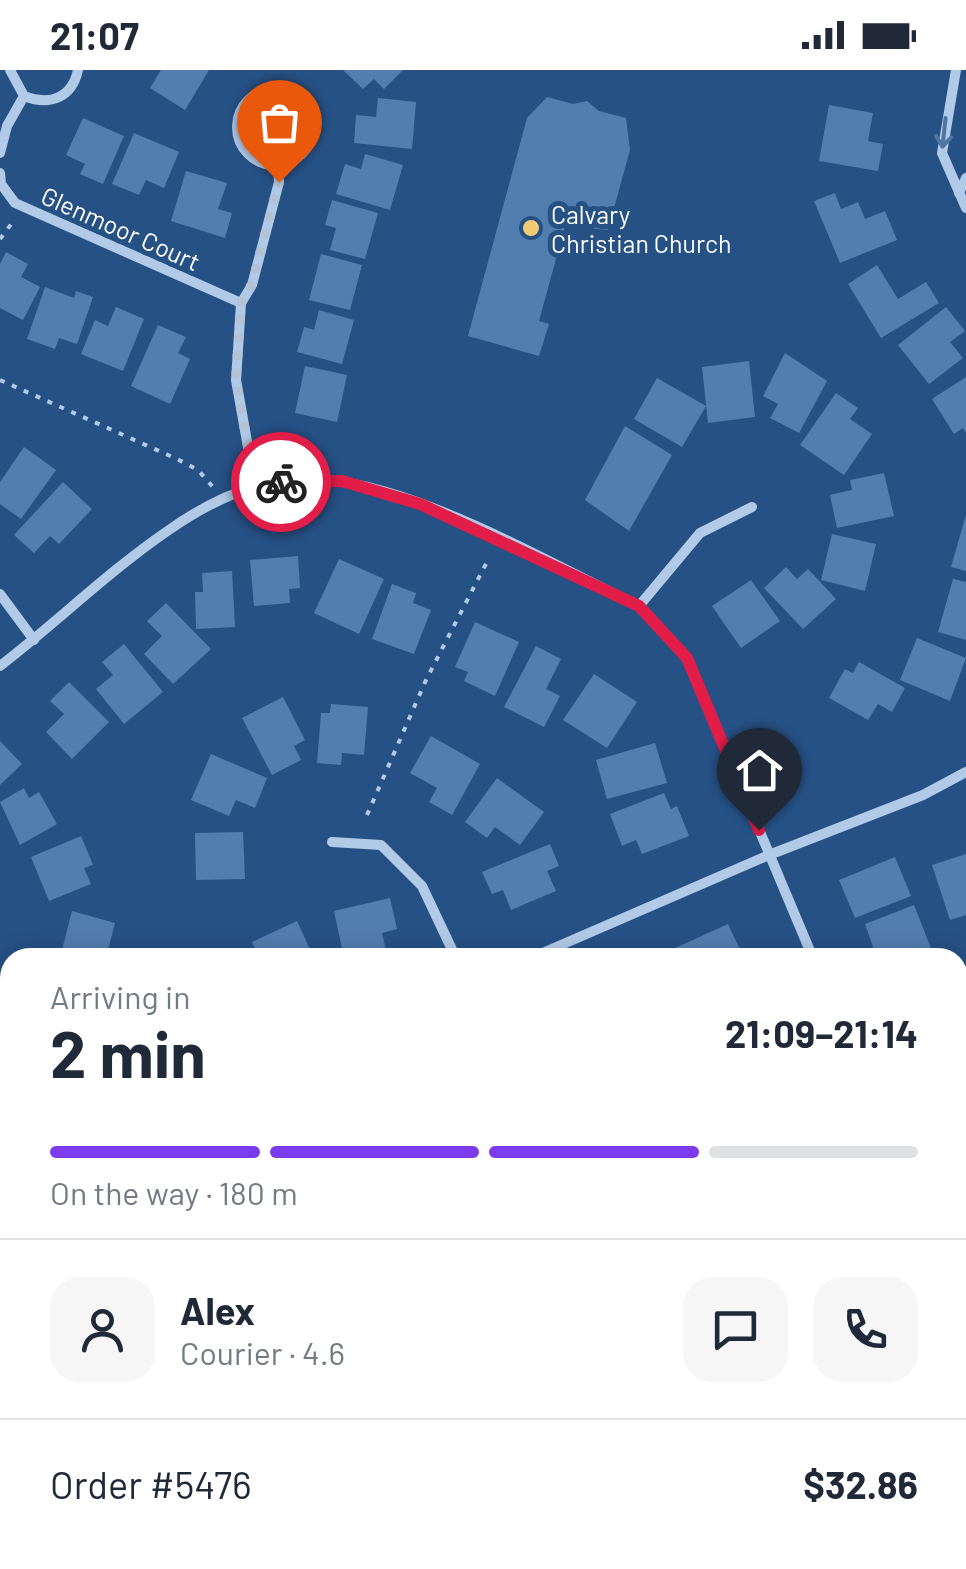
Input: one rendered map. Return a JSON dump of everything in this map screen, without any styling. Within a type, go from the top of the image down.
[{"type":"street","points":[[10,70],[24,96],[47,102],[74,84],[78,70]]},
{"type":"street","points":[[956,70],[942,153],[966,208]]},
{"type":"street","points":[[278,89],[301,99],[313,121],[309,146],[301,156],[278,166],[248,154],[238,124],[253,96],[278,89]]},
{"type":"street","points":[[0,154],[7,126],[24,96]]},
{"type":"street","points":[[255,486],[236,380],[241,303],[252,284],[275,199],[278,166]]},
{"type":"street","name":"Glenmoor Court","points":[[0,173],[1,184],[15,203],[241,303]]},
{"type":"street","points":[[959,193],[966,178]]},
{"type":"street","points":[[0,666],[166,532],[222,499],[255,486],[342,481],[436,510],[639,606],[687,658],[808,948]]},
{"type":"street","points":[[639,606],[700,534],[752,507]]},
{"type":"street","points":[[0,594],[34,640]]},
{"type":"street","points":[[555,948],[769,855],[923,795],[966,772]]},
{"type":"street","points":[[332,842],[382,845],[422,886],[451,948]]},
{"type":"path","points":[[0,239],[14,221]]},
{"type":"path","points":[[0,380],[187,465],[214,490]]},
{"type":"path","points":[[367,815],[426,680],[489,558]]},
{"type":"building","points":[[161,70],[209,70],[185,110],[150,88]]},
{"type":"building","points":[[343,70],[403,70],[384,89],[374,79],[363,89]]},
{"type":"building","name":"Calvary Christian Church","points":[[547,97],[573,104],[587,101],[599,111],[626,118],[630,150],[608,230],[565,226],[539,321],[549,324],[539,356],[468,336],[527,118]]},
{"type":"building","points":[[378,98],[416,102],[412,149],[354,143],[356,115],[376,117]]},
{"type":"building","points":[[829,105],[873,113],[868,141],[883,144],[878,171],[819,161]]},
{"type":"building","points":[[83,118],[124,136],[103,184],[80,174],[85,164],[66,155]]},
{"type":"building","points":[[134,133],[179,152],[164,188],[146,180],[139,195],[112,184]]},
{"type":"building","points":[[365,154],[403,165],[390,210],[336,194],[345,164],[361,169]]},
{"type":"building","points":[[186,171],[227,183],[218,209],[232,213],[225,238],[171,221]]},
{"type":"building","points":[[835,193],[841,209],[858,202],[865,219],[885,211],[897,240],[840,263],[814,201]]},
{"type":"building","points":[[332,200],[378,213],[365,259],[330,250],[336,228],[325,225]]},
{"type":"building","points":[[6,252],[28,264],[21,277],[40,287],[23,320],[0,308],[0,264]]},
{"type":"building","points":[[321,254],[362,265],[350,310],[309,300]]},
{"type":"building","points":[[877,265],[898,299],[926,282],[939,303],[881,338],[848,284]]},
{"type":"building","points":[[45,287],[74,298],[76,291],[93,297],[77,344],[59,338],[55,349],[27,339]]},
{"type":"building","points":[[116,307],[144,319],[123,371],[81,354],[95,320],[108,326]]},
{"type":"building","points":[[946,307],[965,331],[950,342],[963,358],[929,384],[898,345]]},
{"type":"building","points":[[319,310],[354,320],[342,364],[297,352],[304,327],[314,330]]},
{"type":"building","points":[[158,325],[186,337],[178,353],[190,359],[170,404],[131,386]]},
{"type":"building","points":[[785,353],[827,381],[799,433],[770,418],[778,404],[763,396]]},
{"type":"building","points":[[749,361],[755,417],[708,423],[702,367]]},
{"type":"building","points":[[305,366],[347,375],[337,422],[295,413]]},
{"type":"building","points":[[966,377],[966,433],[963,428],[954,434],[932,399]]},
{"type":"building","points":[[657,378],[706,406],[682,447],[634,419]]},
{"type":"building","points":[[836,393],[858,408],[850,419],[872,434],[844,475],[800,445]]},
{"type":"building","points":[[625,426],[672,455],[629,531],[585,500]]},
{"type":"building","points":[[24,447],[56,470],[21,519],[0,504],[0,482]]},
{"type":"building","points":[[884,473],[894,516],[837,528],[830,495],[852,490],[850,480]]},
{"type":"building","points":[[63,482],[92,509],[59,544],[50,536],[34,553],[14,535]]},
{"type":"building","points":[[966,515],[966,571],[951,567]]},
{"type":"building","points":[[832,534],[876,544],[865,591],[821,580]]},
{"type":"building","points":[[298,556],[300,588],[289,589],[290,603],[254,606],[250,560]]},
{"type":"building","points":[[339,559],[384,579],[359,634],[314,613]]},
{"type":"building","points":[[786,567],[797,579],[808,569],[836,599],[803,629],[764,588]]},
{"type":"building","points":[[232,571],[235,627],[196,629],[195,592],[203,592],[202,573]]},
{"type":"building","points":[[953,579],[966,582],[966,640],[938,632]]},
{"type":"building","points":[[751,580],[780,621],[741,648],[712,606]]},
{"type":"building","points":[[392,584],[416,593],[413,603],[431,610],[414,654],[372,639]]},
{"type":"building","points":[[166,603],[211,649],[173,684],[144,654],[162,636],[147,621]]},
{"type":"building","points":[[475,622],[519,642],[495,696],[464,681],[468,672],[455,667]]},
{"type":"building","points":[[917,638],[966,658],[950,701],[900,680]]},
{"type":"building","points":[[124,644],[163,692],[124,724],[96,689],[113,675],[102,662]]},
{"type":"building","points":[[536,646],[561,659],[546,689],[560,696],[544,727],[504,707]]},
{"type":"building","points":[[859,662],[905,688],[892,712],[878,704],[868,720],[829,698],[845,669],[853,673]]},
{"type":"building","points":[[594,674],[637,702],[607,748],[563,720]]},
{"type":"building","points":[[69,682],[109,722],[72,759],[46,732],[64,714],[50,701]]},
{"type":"building","points":[[283,697],[305,740],[294,746],[301,760],[272,775],[242,718]]},
{"type":"building","points":[[331,704],[368,707],[364,755],[342,753],[341,765],[317,763],[321,713],[330,713]]},
{"type":"building","points":[[431,736],[480,764],[452,815],[429,802],[437,788],[410,773]]},
{"type":"building","points":[[0,741],[22,764],[0,785]]},
{"type":"building","points":[[655,743],[667,783],[607,799],[596,760]]},
{"type":"building","points":[[211,754],[267,778],[255,808],[236,800],[229,816],[191,800]]},
{"type":"building","points":[[497,778],[544,812],[520,845],[495,827],[487,838],[465,822]]},
{"type":"building","points":[[24,788],[29,798],[39,792],[57,824],[20,845],[0,802]]},
{"type":"building","points":[[664,793],[671,809],[677,806],[689,836],[642,854],[636,840],[622,846],[610,814]]},
{"type":"building","points":[[243,832],[245,879],[196,880],[195,833]]},
{"type":"building","points":[[81,836],[93,865],[84,868],[91,884],[49,901],[31,857]]},
{"type":"building","points":[[550,844],[559,866],[547,871],[556,891],[511,910],[503,890],[492,894],[482,872]]},
{"type":"building","points":[[966,854],[966,915],[950,920],[932,865]]},
{"type":"building","points":[[895,857],[911,896],[855,918],[839,880]]},
{"type":"building","points":[[390,898],[397,929],[382,933],[386,948],[342,948],[334,911]]},
{"type":"building","points":[[914,905],[931,948],[873,948],[865,924]]},
{"type":"building","points":[[72,911],[115,923],[109,948],[63,948]]},
{"type":"building","points":[[297,921],[309,948],[255,948],[252,942]]},
{"type":"building","points":[[728,924],[739,948],[675,948]]},
{"type":"way so far","points":[[279,182],[252,284],[241,303],[236,380],[255,486],[281,482]]},
{"type":"place","name":"Calvary Christian Church","points":[[531,228]]},
{"type":"route","points":[[281,482],[342,481],[420,504],[639,606],[687,658],[759,830]]}]
